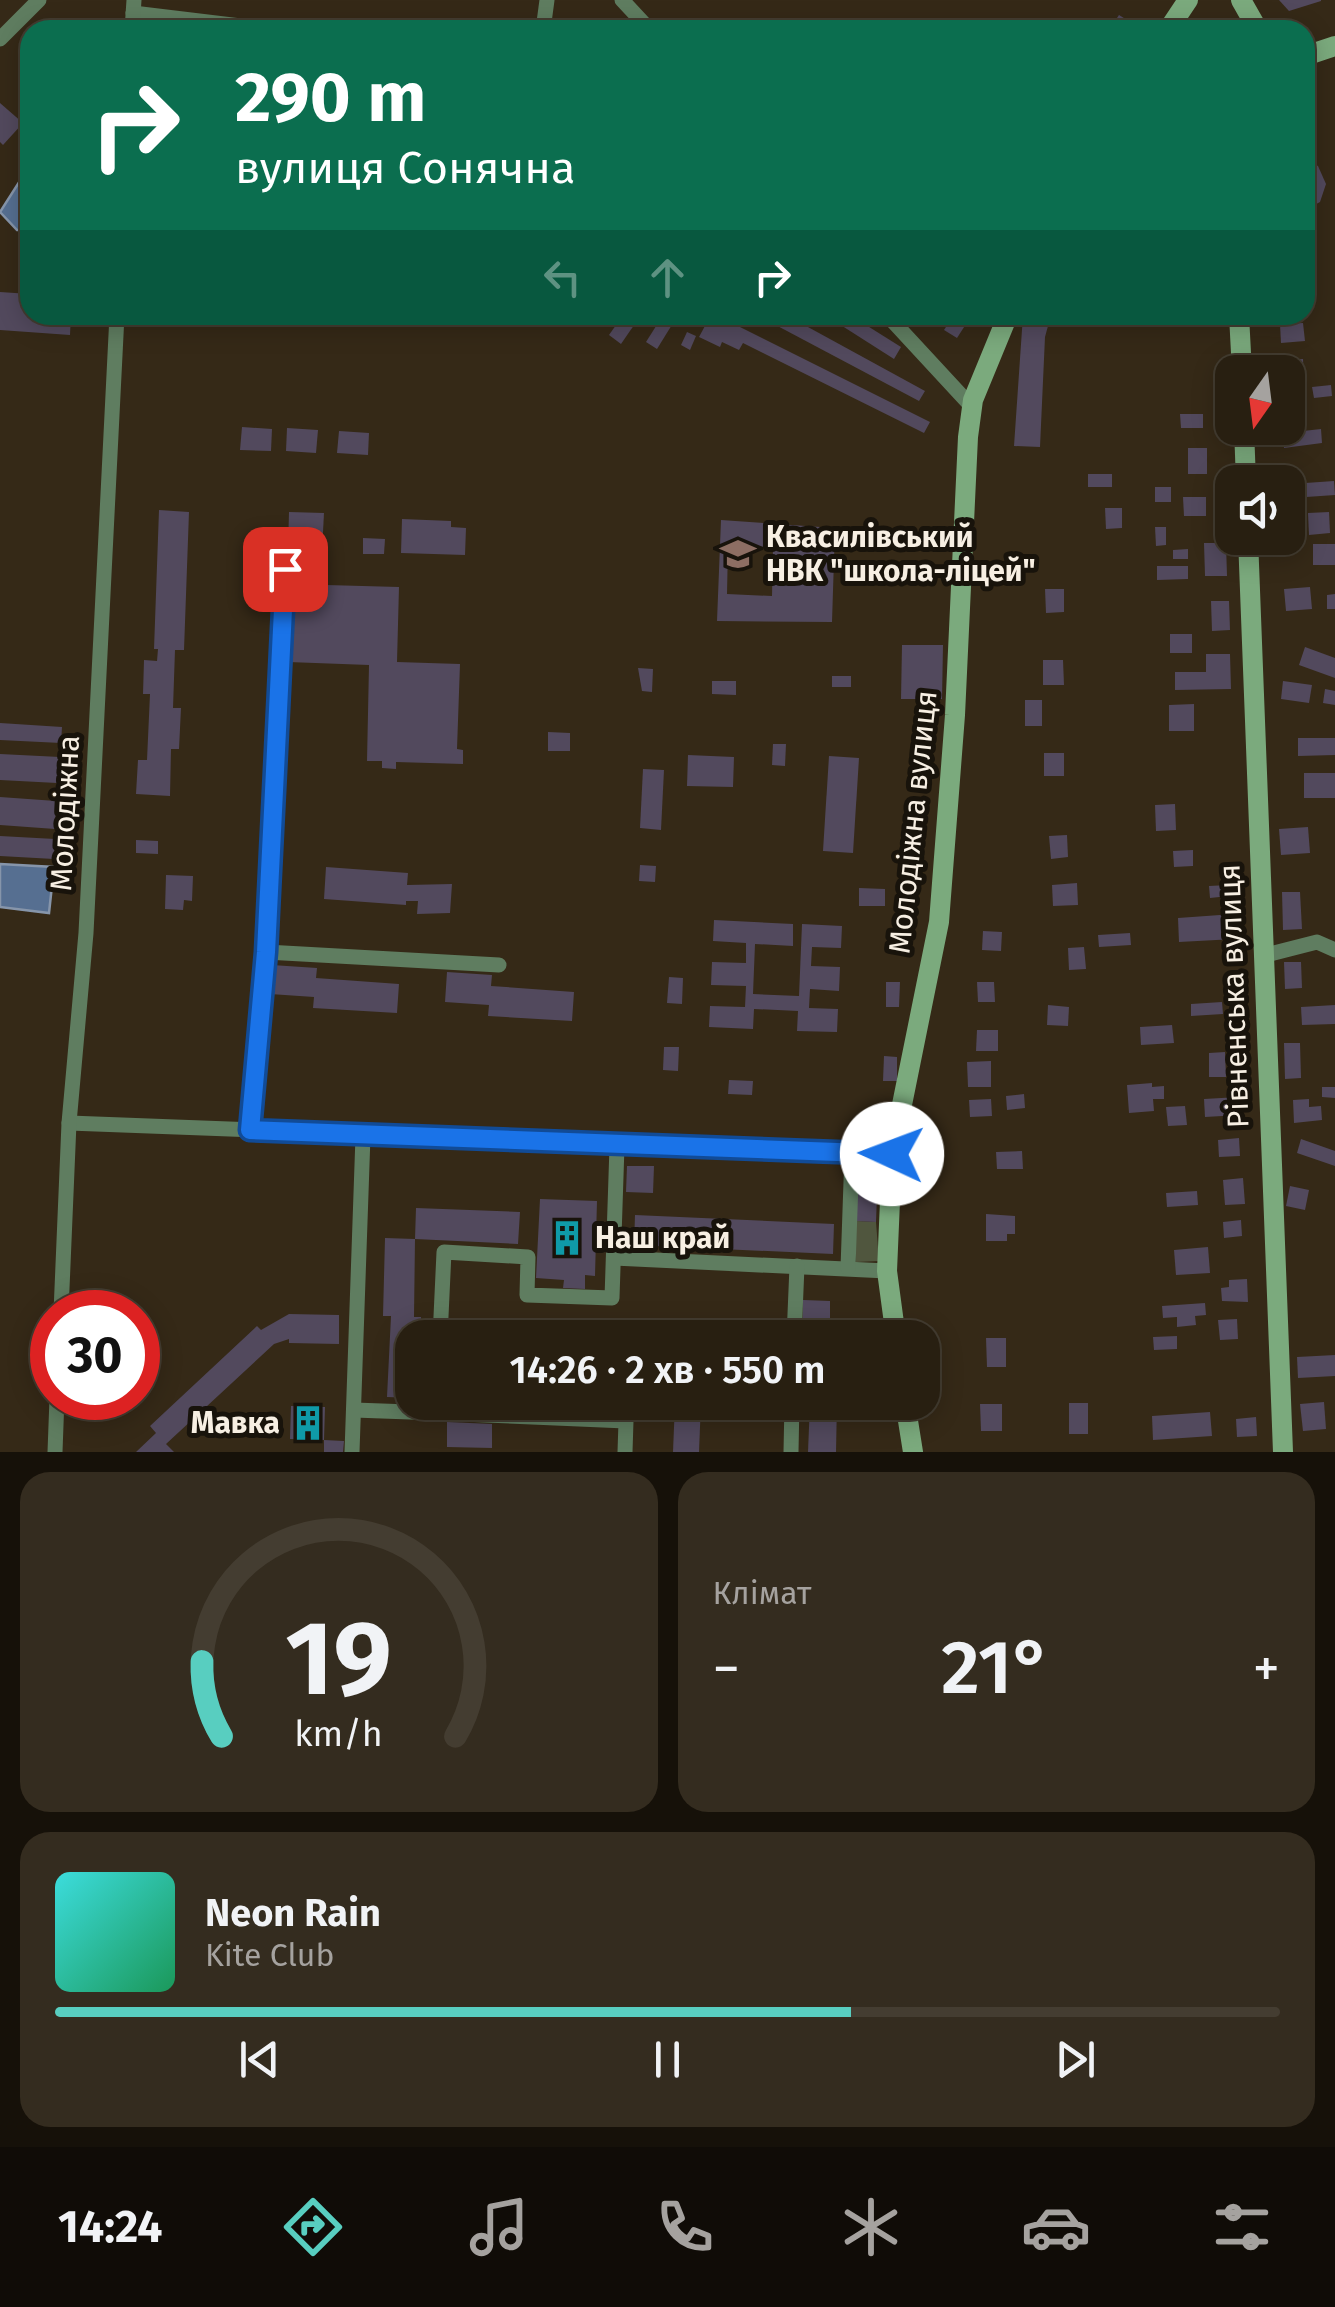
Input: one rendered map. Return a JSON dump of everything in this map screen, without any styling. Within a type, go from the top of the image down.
[{"type":"street","points":[[0,39],[39,0]]},
{"type":"street","points":[[622,0],[641,20]]},
{"type":"street","points":[[133,14],[186,20]]},
{"type":"street","name":"Молодіжна","points":[[62,1290],[69,1122],[86,932],[116,325]]},
{"type":"street","points":[[896,325],[973,408]]},
{"type":"street","name":"Молодіжна вулиця","points":[[893,1320],[886,1270],[892,1154],[940,920],[973,408],[1004,325]]},
{"type":"street","points":[[1240,325],[1241,355]]},
{"type":"street","name":"Рівненська вулиця","points":[[1249,555],[1283,1452]]},
{"type":"street","points":[[250,1130],[266,952],[285,569]]},
{"type":"street","points":[[1262,956],[1317,942],[1335,950]]},
{"type":"street","points":[[266,952],[499,965]]},
{"type":"street","points":[[69,1122],[892,1154]]},
{"type":"street","points":[[352,1452],[363,1136]]},
{"type":"street","points":[[441,1320],[444,1252],[528,1257],[527,1295],[612,1298],[617,1146]]},
{"type":"street","points":[[848,1268],[852,1153]]},
{"type":"street","points":[[614,1258],[886,1270]]},
{"type":"street","points":[[794,1320],[796,1266]]},
{"type":"street","points":[[354,1410],[395,1409]]},
{"type":"street","points":[[54,1452],[56,1420]]},
{"type":"street","points":[[612,1420],[626,1421],[625,1452]]},
{"type":"street","points":[[791,1452],[792,1420]]},
{"type":"street","points":[[908,1420],[912,1452]]},
{"type":"green space","points":[[856,1221],[876,1222],[879,1261],[856,1262]]},
{"type":"water","points":[[20,181],[20,230],[0,212]]},
{"type":"water","points":[[0,864],[54,867],[49,913],[0,907]]},
{"type":"building","points":[[1279,0],[1321,0],[1321,1],[1289,11]]},
{"type":"building","points":[[0,103],[20,120],[20,126],[3,145]]},
{"type":"building","points":[[1315,165],[1326,184],[1320,202],[1315,205]]},
{"type":"building","points":[[0,292],[20,293],[20,325],[70,325],[70,335],[0,330]]},
{"type":"building","points":[[616,325],[634,325],[621,344],[609,335]]},
{"type":"building","points":[[657,325],[672,325],[657,349],[646,342]]},
{"type":"building","points":[[705,325],[736,325],[930,422],[924,433],[743,343],[739,350],[722,342],[720,347],[699,337]]},
{"type":"building","points":[[776,325],[804,325],[925,391],[919,401]]},
{"type":"building","points":[[841,325],[866,325],[901,347],[894,359]]},
{"type":"building","points":[[947,325],[965,325],[957,338],[944,330]]},
{"type":"building","points":[[1022,325],[1048,325],[1040,447],[1014,446]]},
{"type":"building","points":[[1280,325],[1303,325],[1305,341],[1281,343]]},
{"type":"building","points":[[687,332],[696,336],[690,350],[681,345]]},
{"type":"building","points":[[1331,385],[1332,396],[1314,398],[1312,387]]},
{"type":"building","points":[[1180,414],[1203,414],[1203,428],[1181,428]]},
{"type":"building","points":[[242,427],[272,429],[271,451],[240,450]]},
{"type":"building","points":[[287,428],[318,430],[316,453],[286,451]]},
{"type":"building","points":[[1321,429],[1322,443],[1284,448],[1305,445],[1305,431]]},
{"type":"building","points":[[339,431],[369,433],[368,455],[337,453]]},
{"type":"building","points":[[1188,448],[1207,448],[1207,474],[1188,474]]},
{"type":"building","points":[[1088,474],[1112,474],[1112,487],[1088,487]]},
{"type":"building","points":[[1334,481],[1335,495],[1305,497],[1305,483]]},
{"type":"building","points":[[1155,487],[1171,487],[1171,502],[1155,502]]},
{"type":"building","points":[[1183,497],[1206,497],[1206,516],[1184,516]]},
{"type":"building","points":[[1105,508],[1122,508],[1122,528],[1106,529]]},
{"type":"building","points":[[159,510],[189,512],[184,650],[175,650],[173,708],[181,708],[179,749],[171,749],[170,796],[136,794],[138,760],[147,760],[150,694],[143,694],[144,660],[157,661],[158,649],[154,649]]},
{"type":"building","points":[[289,512],[324,513],[322,551],[288,549]]},
{"type":"building","points":[[1329,512],[1330,533],[1309,535],[1308,513]]},
{"type":"building","points":[[402,519],[451,521],[451,527],[466,528],[465,555],[401,553]]},
{"type":"building","points":[[721,520],[835,528],[832,622],[717,621]],"holes":[[[728,546],[773,547],[772,596],[727,594]]]},
{"type":"building","points":[[1155,527],[1166,527],[1166,545],[1156,546]]},
{"type":"building","points":[[363,538],[385,539],[384,554],[363,554]]},
{"type":"building","points":[[1204,543],[1215,543],[1215,555],[1226,555],[1227,576],[1205,576]]},
{"type":"building","points":[[1313,544],[1335,544],[1335,565],[1313,565]]},
{"type":"building","points":[[1188,549],[1188,559],[1173,559],[1173,550]]},
{"type":"building","points":[[1157,566],[1188,566],[1188,579],[1157,580]]},
{"type":"building","points":[[290,584],[399,587],[397,662],[460,664],[457,749],[463,750],[463,764],[396,762],[396,769],[382,768],[382,761],[367,761],[369,665],[288,662]]},
{"type":"building","points":[[1310,587],[1312,609],[1286,611],[1284,589]]},
{"type":"building","points":[[1045,589],[1064,589],[1064,612],[1046,613]]},
{"type":"building","points":[[1335,594],[1335,609],[1327,609],[1327,595]]},
{"type":"building","points":[[1211,601],[1229,601],[1230,630],[1212,631]]},
{"type":"building","points":[[1170,634],[1192,634],[1192,653],[1170,653]]},
{"type":"building","points":[[902,645],[943,645],[942,699],[901,699]]},
{"type":"building","points":[[1305,647],[1335,658],[1335,678],[1299,665]]},
{"type":"building","points":[[1206,654],[1230,654],[1231,689],[1175,690],[1175,672],[1206,672]]},
{"type":"building","points":[[1043,660],[1063,660],[1064,685],[1043,685]]},
{"type":"building","points":[[638,668],[653,669],[652,692],[642,691]]},
{"type":"building","points":[[832,676],[851,676],[851,687],[832,687]]},
{"type":"building","points":[[712,681],[736,681],[736,695],[712,694]]},
{"type":"building","points":[[1283,681],[1312,685],[1309,703],[1281,699]]},
{"type":"building","points":[[1325,689],[1335,691],[1335,705],[1323,703]]},
{"type":"building","points":[[1025,700],[1042,700],[1042,726],[1025,726]]},
{"type":"building","points":[[1194,704],[1194,731],[1169,731],[1169,705]]},
{"type":"building","points":[[0,723],[62,727],[61,743],[0,740]]},
{"type":"building","points":[[548,732],[570,733],[570,751],[548,751]]},
{"type":"building","points":[[1298,738],[1335,738],[1335,755],[1298,756]]},
{"type":"building","points":[[773,744],[786,744],[785,766],[772,765]]},
{"type":"building","points":[[1044,753],[1064,753],[1064,776],[1044,776]]},
{"type":"building","points":[[0,754],[60,757],[57,783],[0,780]]},
{"type":"building","points":[[688,755],[734,757],[733,787],[687,786]]},
{"type":"building","points":[[829,756],[859,758],[853,853],[823,851]]},
{"type":"building","points":[[643,769],[664,770],[661,830],[640,828]]},
{"type":"building","points":[[1304,773],[1335,773],[1335,798],[1304,798]]},
{"type":"building","points":[[0,797],[56,801],[55,829],[0,825]]},
{"type":"building","points":[[1175,804],[1176,830],[1156,831],[1155,805]]},
{"type":"building","points":[[1308,827],[1310,853],[1281,855],[1279,829]]},
{"type":"building","points":[[1067,835],[1068,857],[1051,859],[1049,836]]},
{"type":"building","points":[[0,836],[55,839],[54,859],[0,856]]},
{"type":"building","points":[[136,840],[158,841],[158,854],[136,853]]},
{"type":"building","points":[[1193,850],[1193,866],[1174,867],[1173,851]]},
{"type":"building","points":[[640,865],[656,866],[655,882],[639,881]]},
{"type":"building","points":[[326,867],[408,873],[407,885],[452,884],[450,913],[417,914],[418,901],[406,901],[406,905],[324,899]]},
{"type":"building","points":[[166,875],[193,876],[192,901],[184,900],[183,910],[165,909]]},
{"type":"building","points":[[1077,883],[1078,905],[1053,906],[1052,885]]},
{"type":"building","points":[[1228,885],[1229,896],[1210,898],[1209,886]]},
{"type":"building","points":[[859,888],[885,889],[885,906],[859,906]]},
{"type":"building","points":[[1282,892],[1300,892],[1302,929],[1283,930]]},
{"type":"building","points":[[1234,914],[1235,939],[1179,942],[1178,918]]},
{"type":"building","points":[[714,920],[793,924],[793,946],[755,944],[753,994],[799,996],[802,924],[842,926],[841,948],[812,947],[811,966],[840,967],[839,991],[810,989],[809,1008],[838,1009],[837,1032],[797,1031],[798,1011],[754,1009],[753,1029],[709,1027],[710,1006],[745,1007],[746,986],[711,985],[712,962],[746,963],[746,943],[713,941]]},
{"type":"building","points":[[983,931],[1002,932],[1001,951],[982,950]]},
{"type":"building","points":[[1130,933],[1131,945],[1099,947],[1098,935]]},
{"type":"building","points":[[1084,947],[1086,969],[1069,970],[1068,948]]},
{"type":"building","points":[[1284,962],[1301,962],[1302,988],[1285,989]]},
{"type":"building","points":[[272,965],[317,968],[316,978],[399,984],[397,1013],[313,1008],[314,997],[270,994]]},
{"type":"building","points":[[447,972],[492,975],[491,986],[574,992],[572,1021],[488,1016],[489,1005],[445,1002]]},
{"type":"building","points":[[669,977],[683,978],[682,1004],[667,1003]]},
{"type":"building","points":[[886,982],[900,982],[899,1007],[886,1007]]},
{"type":"building","points":[[977,982],[994,982],[995,1002],[978,1002]]},
{"type":"building","points":[[1222,1002],[1223,1014],[1191,1016],[1191,1004]]},
{"type":"building","points":[[1048,1005],[1069,1007],[1068,1026],[1047,1025]]},
{"type":"building","points":[[1335,1005],[1335,1024],[1302,1025],[1301,1007]]},
{"type":"building","points":[[1172,1025],[1174,1043],[1141,1045],[1140,1027]]},
{"type":"building","points":[[977,1030],[998,1030],[998,1051],[976,1051]]},
{"type":"building","points":[[1284,1043],[1300,1043],[1301,1078],[1285,1079]]},
{"type":"building","points":[[664,1047],[679,1047],[678,1071],[663,1070]]},
{"type":"building","points":[[1225,1052],[1226,1077],[1209,1077],[1209,1053]]},
{"type":"building","points":[[884,1056],[897,1057],[897,1081],[883,1081]]},
{"type":"building","points":[[991,1061],[991,1087],[968,1087],[967,1062]]},
{"type":"building","points":[[729,1080],[753,1081],[752,1095],[728,1094]]},
{"type":"building","points":[[1152,1083],[1152,1087],[1164,1086],[1164,1099],[1153,1099],[1154,1111],[1129,1113],[1127,1085]]},
{"type":"building","points":[[1322,1087],[1335,1087],[1335,1098],[1322,1097]]},
{"type":"building","points":[[1024,1094],[1025,1108],[1007,1110],[1006,1096]]},
{"type":"building","points":[[1239,1097],[1240,1115],[1205,1117],[1204,1099]]},
{"type":"building","points":[[991,1099],[992,1116],[970,1117],[969,1100]]},
{"type":"building","points":[[1309,1099],[1309,1107],[1321,1106],[1322,1120],[1294,1123],[1293,1100]]},
{"type":"building","points":[[1185,1106],[1187,1125],[1168,1126],[1166,1107]]},
{"type":"building","points":[[1239,1138],[1240,1156],[1219,1157],[1218,1140]]},
{"type":"building","points":[[1301,1139],[1335,1151],[1335,1166],[1297,1153]]},
{"type":"building","points":[[1022,1151],[1023,1169],[997,1169],[996,1152]]},
{"type":"building","points":[[627,1166],[654,1166],[653,1193],[626,1192]]},
{"type":"building","points":[[857,1178],[884,1179],[883,1195],[877,1195],[876,1222],[856,1221]]},
{"type":"building","points":[[1243,1178],[1245,1204],[1225,1205],[1223,1180]]},
{"type":"building","points":[[1290,1186],[1309,1190],[1305,1210],[1286,1206]]},
{"type":"building","points":[[1197,1191],[1198,1205],[1167,1207],[1166,1193]]},
{"type":"building","name":"Наш край","points":[[540,1199],[597,1201],[595,1276],[585,1275],[585,1289],[563,1288],[564,1280],[536,1278]]},
{"type":"building","points":[[416,1208],[520,1212],[518,1244],[415,1239]]},
{"type":"building","points":[[986,1214],[1015,1216],[1015,1234],[1007,1234],[1007,1241],[986,1241]]},
{"type":"building","points":[[635,1215],[834,1224],[833,1254],[634,1245]]},
{"type":"building","points":[[1241,1220],[1242,1236],[1224,1238],[1223,1222]]},
{"type":"building","points":[[385,1238],[415,1239],[414,1317],[421,1317],[395,1320],[395,1397],[387,1397],[391,1316],[383,1316]]},
{"type":"building","points":[[1208,1247],[1210,1273],[1176,1275],[1174,1250]]},
{"type":"building","points":[[1247,1279],[1248,1302],[1222,1301],[1221,1288],[1229,1287],[1229,1280]]},
{"type":"building","points":[[803,1300],[830,1301],[830,1320],[802,1320]]},
{"type":"building","points":[[1205,1303],[1206,1315],[1195,1316],[1196,1325],[1177,1327],[1177,1317],[1163,1318],[1162,1306]]},
{"type":"building","points":[[289,1314],[339,1315],[339,1344],[289,1343],[289,1339],[274,1344],[166,1444],[174,1452],[136,1452],[156,1433],[150,1426],[257,1326],[261,1330]]},
{"type":"building","points":[[1237,1319],[1238,1339],[1220,1340],[1218,1320]]},
{"type":"building","points":[[1177,1336],[1177,1349],[1154,1350],[1153,1337]]},
{"type":"building","points":[[986,1338],[1006,1338],[1006,1367],[987,1367]]},
{"type":"building","points":[[1335,1355],[1335,1376],[1298,1378],[1297,1357]]},
{"type":"building","points":[[1324,1402],[1326,1429],[1303,1431],[1300,1404]]},
{"type":"building","points":[[1069,1403],[1088,1403],[1088,1434],[1069,1434]]},
{"type":"building","points":[[980,1404],[1002,1404],[1002,1431],[981,1431]]},
{"type":"building","name":"Мавка","points":[[291,1406],[325,1407],[324,1440],[290,1439]]},
{"type":"building","points":[[1210,1412],[1212,1436],[1153,1440],[1152,1416]]},
{"type":"building","points":[[1256,1417],[1257,1436],[1237,1437],[1236,1419]]},
{"type":"building","points":[[674,1420],[700,1420],[699,1452],[673,1452]]},
{"type":"building","points":[[809,1420],[837,1420],[836,1452],[808,1452]]},
{"type":"building","points":[[447,1422],[492,1424],[492,1448],[447,1447]]},
{"type":"building","points":[[324,1440],[344,1441],[343,1452],[324,1452]]},
{"type":"place","name":"Квасилівський НВК \"школа-ліцей\"","points":[[738,554]]},
{"type":"place","name":"Наш край","points":[[567,1238]]},
{"type":"place","name":"Мавка","points":[[308,1423]]},
{"type":"route","points":[[285,569],[266,952],[250,1130],[892,1154]]}]
